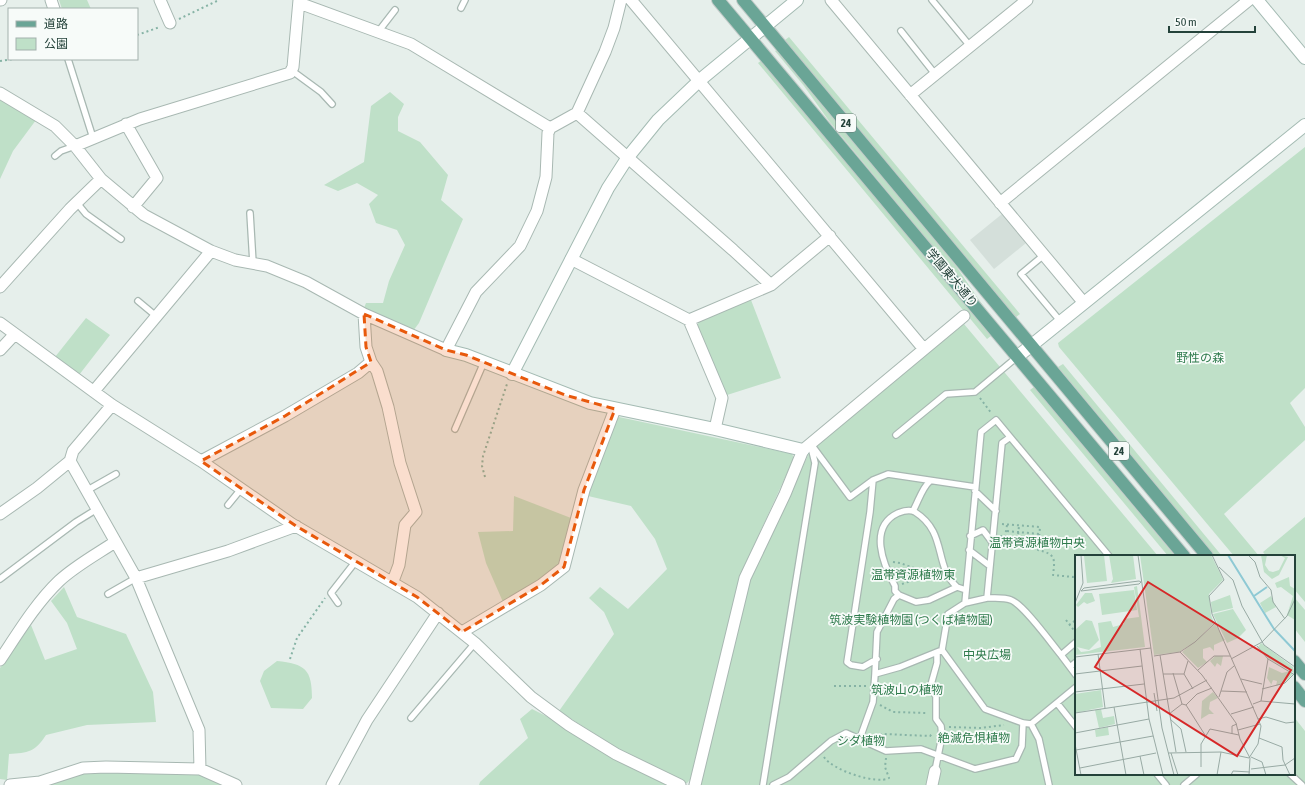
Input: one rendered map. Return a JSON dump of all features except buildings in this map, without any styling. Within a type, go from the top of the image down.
[{"type":"main road","name":"学園東大通り","points":[[718,0],[1183,555]]},
{"type":"main road","name":"学園東大通り","points":[[743,0],[1031,347],[1206,555]]},
{"type":"main road","points":[[1295,662],[1305,674]]},
{"type":"main road","points":[[1295,688],[1305,700]]},
{"type":"street","points":[[160,0],[170,23]]},
{"type":"street","points":[[446,350],[476,292],[520,246],[537,211],[546,177],[548,133],[550,128],[577,113],[605,52],[614,28],[621,0]]},
{"type":"street","points":[[631,0],[700,80],[923,348]]},
{"type":"street","points":[[512,374],[608,188],[628,157],[658,120],[700,80],[797,0]]},
{"type":"street","points":[[831,0],[1084,303]]},
{"type":"street","points":[[910,95],[1027,0]]},
{"type":"street","points":[[1000,203],[1249,0]]},
{"type":"street","points":[[1257,0],[1305,58]]},
{"type":"street","points":[[75,146],[126,124],[290,73],[293,67],[299,2],[411,44],[550,128]]},
{"type":"street","points":[[0,93],[56,126],[75,146],[101,180],[133,207],[144,215],[211,251],[235,260],[267,266],[306,282],[364,314],[446,350],[466,355],[565,395],[615,409],[806,446]]},
{"type":"street","points":[[577,113],[771,285]]},
{"type":"street","points":[[126,124],[157,178],[133,207]]},
{"type":"street","points":[[1018,357],[1305,125]]},
{"type":"street","points":[[0,287],[76,203],[101,180]]},
{"type":"street","points":[[689,320],[771,285],[830,236]]},
{"type":"street","points":[[94,392],[211,251]]},
{"type":"street","points":[[571,259],[689,320],[722,398],[715,429]]},
{"type":"street","points":[[364,314],[366,347],[371,362],[377,371],[388,407],[400,463],[416,512],[405,525],[400,565],[393,582]]},
{"type":"street","points":[[695,785],[745,578],[806,446],[923,348],[964,316]]},
{"type":"street","points":[[0,323],[14,335],[112,405],[201,461],[296,526],[393,582],[438,613],[475,643],[531,697],[569,725],[616,754],[680,785]]},
{"type":"street","points":[[0,350],[14,335]]},
{"type":"street","points":[[201,461],[291,412],[358,373],[371,362]]},
{"type":"street","points":[[0,514],[37,488],[70,461],[73,451],[112,405]]},
{"type":"street","points":[[462,632],[541,585],[564,567],[584,490],[615,409]]},
{"type":"street","points":[[70,461],[136,578],[199,730],[200,769]]},
{"type":"street","points":[[136,578],[228,551],[296,526]]},
{"type":"street","points":[[0,660],[42,599],[60,580],[115,542]]},
{"type":"street","points":[[332,785],[367,720],[438,613]]},
{"type":"street","points":[[10,785],[40,782],[83,768],[106,767],[200,769],[236,785]]},
{"type":"street","points":[[932,785],[935,771]]},
{"type":"street","points":[[0,784],[7,785]]},
{"type":"lane","points":[[461,8],[465,0]]},
{"type":"lane","points":[[932,0],[970,46]]},
{"type":"lane","points":[[378,32],[395,10]]},
{"type":"lane","points":[[901,31],[935,74]]},
{"type":"lane","points":[[68,60],[93,138]]},
{"type":"lane","points":[[291,70],[321,92],[332,104]]},
{"type":"lane","points":[[55,156],[61,151],[75,146]]},
{"type":"lane","points":[[76,203],[86,214],[121,238]]},
{"type":"lane","points":[[250,213],[253,264]]},
{"type":"lane","points":[[1044,255],[1021,274],[1061,322]]},
{"type":"lane","points":[[138,301],[156,316]]},
{"type":"lane","points":[[896,435],[946,394],[975,392],[1018,357]]},
{"type":"lane","points":[[455,429],[484,362]]},
{"type":"lane","points":[[965,603],[970,536],[981,432],[996,420],[1009,438],[1108,555]]},
{"type":"lane","points":[[987,598],[1002,443],[1009,438]]},
{"type":"lane","points":[[806,446],[850,498],[873,480],[888,474],[975,489],[996,511]]},
{"type":"lane","points":[[764,785],[815,463],[806,446]]},
{"type":"lane","points":[[86,490],[116,474]]},
{"type":"lane","points":[[873,480],[870,512],[847,662],[851,665],[863,667],[876,659]]},
{"type":"lane","points":[[913,511],[922,495],[924,486],[930,481]]},
{"type":"lane","points":[[228,505],[241,489]]},
{"type":"lane","points":[[0,579],[76,522],[97,509]]},
{"type":"lane","points":[[957,587],[929,600],[916,602],[900,595],[895,588],[883,561],[880,544],[884,523],[893,515],[903,511],[913,511],[930,524],[940,549],[944,570],[951,582],[957,587],[966,590]]},
{"type":"lane","points":[[970,536],[983,530],[992,542]]},
{"type":"lane","points":[[969,550],[990,566]]},
{"type":"lane","points":[[338,603],[331,592],[356,560]]},
{"type":"lane","points":[[108,594],[136,578]]},
{"type":"lane","points":[[860,738],[873,702],[877,632],[894,599],[895,588]]},
{"type":"lane","points":[[894,599],[900,595]]},
{"type":"lane","points":[[935,771],[942,736],[942,726],[936,719],[936,696],[930,688],[948,614],[965,603],[987,598],[1012,600],[1022,608],[1075,673]]},
{"type":"lane","points":[[412,718],[475,643]]},
{"type":"lane","points":[[1061,655],[1075,643]]},
{"type":"lane","points":[[875,674],[900,667],[939,651]]},
{"type":"lane","points":[[939,651],[985,708],[1023,723],[1031,724],[1075,688]]},
{"type":"lane","points":[[1070,666],[1075,663]]},
{"type":"lane","points":[[1057,704],[1075,725]]},
{"type":"lane","points":[[773,785],[789,777],[820,749],[846,733],[886,751],[921,749],[939,755],[946,760],[975,769],[1016,759],[1022,746],[1023,723]]},
{"type":"lane","points":[[1031,724],[1039,739],[1049,785]]},
{"type":"lane","points":[[1158,775],[1166,785]]},
{"type":"lane","points":[[1184,785],[1196,775]]},
{"type":"lane","points":[[1291,775],[1302,785]]},
{"type":"path","points":[[485,477],[482,471],[483,456],[512,374]]},
{"type":"path","points":[[975,392],[996,420]]},
{"type":"path","points":[[994,523],[1040,527],[1038,550],[1050,553],[1054,558],[1053,575],[1073,577],[1075,575]]},
{"type":"path","points":[[1006,537],[1008,525]]},
{"type":"path","points":[[1017,544],[1019,526]]},
{"type":"path","points":[[1007,531],[1039,534]]},
{"type":"path","points":[[993,536],[1039,540]]},
{"type":"path","points":[[992,542],[1039,546]]},
{"type":"path","points":[[883,561],[900,563],[931,574]]},
{"type":"path","points":[[895,588],[944,570]]},
{"type":"path","points":[[290,659],[297,638],[320,604],[331,592]]},
{"type":"path","points":[[1066,620],[1075,632]]},
{"type":"path","points":[[1070,625],[1075,621]]},
{"type":"path","points":[[834,686],[874,686]]},
{"type":"path","points":[[873,702],[893,712],[916,714],[936,712]]},
{"type":"path","points":[[820,749],[826,760],[838,769],[859,778],[880,780],[889,778],[886,767],[886,751]]},
{"type":"highlighted area","points":[[364,314],[446,350],[466,355],[565,395],[615,409],[584,490],[564,567],[541,585],[462,632],[417,597],[296,526],[201,461],[285,416],[371,362],[366,347]]},
{"type":"shaded area","points":[[1002,214],[1026,243],[994,269],[970,240]]},
{"type":"green space","points":[[59,0],[87,0],[91,8],[62,8]]},
{"type":"green space","points":[[789,37],[1020,314],[1016,317],[810,70],[785,40]]},
{"type":"green space","points":[[777,50],[954,263],[979,300],[1007,336],[829,121],[804,86],[775,51]]},
{"type":"green space","points":[[762,60],[991,336],[987,339],[758,63]]},
{"type":"green space","points":[[390,92],[404,104],[398,117],[398,131],[420,142],[448,175],[441,200],[463,219],[419,323],[413,331],[364,308],[366,303],[383,303],[389,281],[405,245],[397,230],[376,223],[369,204],[378,195],[357,183],[338,191],[324,185],[364,162],[371,106]]},
{"type":"green space","points":[[0,100],[36,120],[13,151],[0,179]]},
{"type":"green space","name":"野性の森","points":[[1305,147],[1305,388],[1290,403],[1305,427],[1305,440],[1224,514],[1258,555],[1233,555],[1059,347],[1058,343]]},
{"type":"green space","points":[[751,300],[781,378],[727,395],[697,327],[699,321]]},
{"type":"green space","points":[[86,318],[110,335],[79,375],[55,357]]},
{"type":"green space","name":"筑波実験植物園 (つくば植物園)","points":[[964,324],[1157,555],[1075,555],[1075,775],[1295,775],[1295,718],[1305,731],[1305,785],[699,785],[750,578],[811,449]]},
{"type":"green space","points":[[1063,364],[1221,555],[1214,555],[1058,367]]},
{"type":"green space","points":[[1034,387],[1174,555],[1167,555],[1030,390]]},
{"type":"green space","points":[[619,417],[792,454],[794,458],[740,576],[690,780],[687,783],[684,783],[620,750],[559,711],[614,634],[604,612],[589,598],[600,587],[628,609],[667,569],[655,539],[631,506],[588,496],[615,421]]},
{"type":"green space","points":[[514,496],[571,518],[561,565],[538,585],[503,602],[486,563],[478,532],[513,531]]},
{"type":"green space","points":[[1305,517],[1305,602],[1295,590],[1295,555],[1265,555],[1263,552]]},
{"type":"green space","points":[[64,587],[77,617],[126,634],[153,692],[156,722],[87,725],[46,735],[34,748],[26,752],[9,754],[7,780],[0,779],[0,668],[31,625],[45,660],[77,649],[67,623],[51,601]]},
{"type":"green space","points":[[1295,598],[1305,610],[1305,642],[1295,629]]},
{"type":"green space","points":[[277,661],[300,666],[308,674],[312,688],[312,698],[303,709],[271,708],[260,681],[264,671]]},
{"type":"green space","points":[[532,709],[552,719],[610,756],[667,785],[479,785],[480,782],[528,738],[520,719]]},
{"type":"green space","points":[[89,771],[199,774],[224,785],[43,785]]},
{"type":"park label","name":"温帯資源植物中央","points":[[1037,543]]},
{"type":"park label","name":"温帯資源植物東","points":[[913,575]]},
{"type":"park label","name":"中央広場","points":[[987,655]]},
{"type":"park label","name":"筑波山の植物","points":[[907,690]]},
{"type":"park label","name":"絶滅危惧植物","points":[[974,738]]},
{"type":"park label","name":"シダ植物","points":[[861,741]]}]
